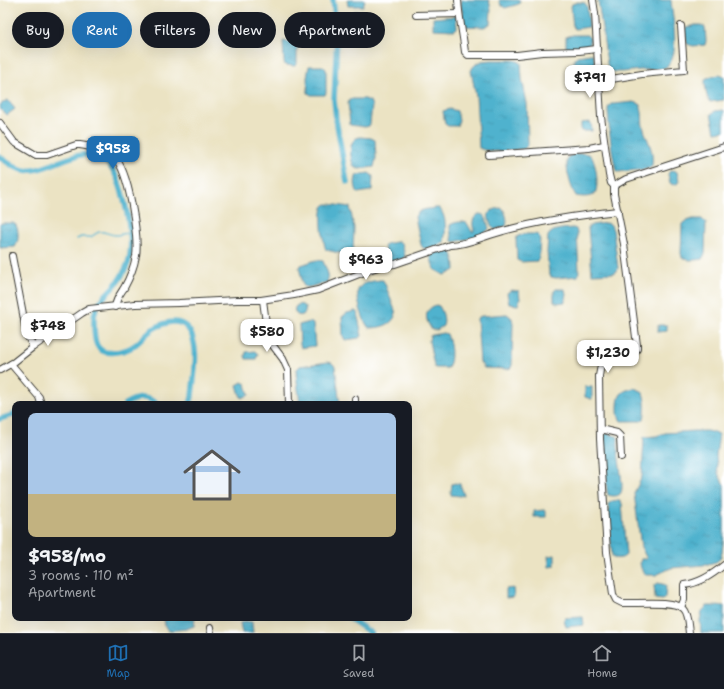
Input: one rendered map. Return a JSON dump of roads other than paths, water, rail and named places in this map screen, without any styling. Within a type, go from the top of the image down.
[{"type":"street","points":[[458,0],[465,52],[468,55],[517,55],[597,49]]},
{"type":"street","points":[[593,0],[595,13],[600,117],[611,183],[614,186],[614,194],[624,244],[637,345],[637,349],[634,353],[610,359],[601,365],[599,376],[600,429],[607,552],[611,585],[614,597],[622,603],[670,604],[681,607],[685,612],[688,633]]},
{"type":"street","points":[[416,16],[459,14]]},
{"type":"street","points":[[599,81],[642,74],[684,70],[681,26]]},
{"type":"street","points":[[0,123],[14,142],[36,155],[47,156],[76,145],[80,145],[108,152],[120,164],[124,174],[132,209],[136,248],[133,268],[125,286],[111,307]]},
{"type":"street","points":[[489,155],[589,148],[604,145]]},
{"type":"street","points":[[614,186],[626,179],[724,147]]},
{"type":"street","points":[[0,370],[11,364],[33,347],[89,309],[135,304],[262,300],[294,295],[318,290],[372,269],[395,264],[450,244],[459,244],[502,231],[558,219],[618,211]]},
{"type":"street","points":[[12,256],[27,335],[33,347]]},
{"type":"street","points":[[262,300],[268,339],[283,359],[288,370],[289,401]]},
{"type":"street","points":[[11,364],[39,397],[40,401]]},
{"type":"street","points":[[600,429],[617,433],[620,436],[621,457]]},
{"type":"street","points":[[681,607],[684,600],[684,585],[696,584],[724,565]]},
{"type":"water","points":[[347,0],[365,0],[363,6],[348,6]]},
{"type":"water","points":[[461,0],[489,0],[491,9],[490,24],[484,27],[465,26]]},
{"type":"water","points":[[499,0],[520,0],[519,4],[505,8],[501,5]]},
{"type":"water","points":[[598,0],[671,0],[675,37],[673,57],[670,64],[664,68],[655,70],[619,72],[608,70]]},
{"type":"water","points":[[578,2],[585,3],[587,6],[589,27],[575,29],[573,27],[571,7],[572,4]]},
{"type":"water","points":[[456,16],[457,28],[455,30],[433,29],[433,18]]},
{"type":"water","points":[[695,25],[705,27],[705,45],[693,46],[687,44],[685,30],[686,28]]},
{"type":"water","points":[[573,35],[587,35],[590,38],[590,46],[566,49],[566,37]]},
{"type":"water","points":[[283,41],[284,48],[297,48],[297,64],[295,66],[285,65]]},
{"type":"water","points":[[593,54],[596,67],[595,84],[588,86],[576,86],[574,59],[577,56]]},
{"type":"water","points":[[514,60],[520,62],[521,64],[522,79],[527,103],[528,145],[524,149],[489,151],[479,148],[476,96],[471,71],[476,64],[482,61]]},
{"type":"water","points":[[309,66],[323,66],[326,69],[325,95],[311,95],[308,93],[307,78]]},
{"type":"water","points":[[720,75],[724,77],[724,100],[710,102],[707,94],[705,79]]},
{"type":"water","points":[[350,99],[365,99],[370,101],[372,106],[369,126],[365,127],[350,125],[348,103]]},
{"type":"water","points":[[7,100],[15,109],[6,115],[1,110],[0,105]]},
{"type":"water","points":[[634,102],[640,104],[641,107],[643,126],[652,154],[652,165],[647,169],[618,172],[612,152],[608,108],[611,104]]},
{"type":"water","points":[[450,109],[457,111],[459,120],[457,126],[448,126],[445,124],[443,111]]},
{"type":"water","points":[[724,110],[724,131],[715,132],[711,114],[715,111]]},
{"type":"water","points":[[581,123],[591,123],[592,131],[581,131]]},
{"type":"water","points":[[360,137],[375,140],[376,158],[374,167],[359,169],[354,167],[351,159],[351,145],[356,138]]},
{"type":"water","points":[[588,154],[594,162],[597,187],[594,194],[590,196],[576,196],[572,188],[567,171],[567,160],[570,155]]},
{"type":"water","points":[[674,170],[677,172],[679,181],[677,184],[673,185],[670,183],[668,174],[670,171]]},
{"type":"water","points":[[369,173],[373,176],[372,190],[358,193],[355,184],[357,175]]},
{"type":"water","points":[[330,204],[350,207],[354,228],[353,253],[348,255],[326,250],[323,234],[322,214],[324,205]]},
{"type":"water","points":[[439,208],[445,219],[444,242],[434,248],[423,248],[415,217],[416,214],[427,209]]},
{"type":"water","points":[[500,208],[503,209],[505,213],[507,224],[506,226],[495,230],[490,221],[489,214],[492,210]]},
{"type":"water","points":[[479,214],[484,215],[489,229],[482,234],[473,237],[454,242],[452,241],[450,225],[458,222],[467,223],[472,232],[474,231],[474,219]]},
{"type":"water","points":[[693,219],[702,219],[706,223],[705,254],[702,259],[689,260],[682,258],[681,253],[682,224]]},
{"type":"water","points":[[13,223],[16,225],[18,236],[15,247],[0,248],[0,224]]},
{"type":"water","points":[[606,223],[611,225],[613,230],[618,268],[614,273],[592,274],[588,227]]},
{"type":"water","points":[[576,229],[577,233],[578,276],[551,277],[549,274],[547,252],[548,236],[556,230]]},
{"type":"water","points":[[524,234],[535,234],[540,237],[539,258],[537,261],[521,262],[517,260],[516,239],[518,236]]},
{"type":"water","points":[[396,242],[402,244],[405,256],[403,259],[391,262],[388,260],[384,247],[386,244]]},
{"type":"water","points":[[446,248],[451,252],[455,270],[444,275],[434,269],[430,255]]},
{"type":"water","points":[[316,260],[323,261],[328,274],[327,282],[305,287],[303,285],[299,267]]},
{"type":"water","points":[[383,280],[385,284],[396,313],[395,317],[386,325],[369,328],[360,309],[358,291],[363,284]]},
{"type":"water","points":[[556,289],[565,289],[565,302],[557,303],[554,301],[554,291]]},
{"type":"water","points":[[511,290],[519,291],[520,299],[518,305],[509,304],[507,293]]},
{"type":"water","points":[[298,305],[302,305],[304,306],[304,314],[298,315],[295,312],[295,308]]},
{"type":"water","points":[[436,305],[439,306],[442,311],[444,324],[437,330],[432,330],[426,316],[427,312]]},
{"type":"water","points":[[357,312],[362,336],[359,338],[345,340],[343,336],[342,317],[347,313]]},
{"type":"water","points":[[507,314],[512,318],[513,324],[511,368],[484,368],[480,362],[477,319],[478,317],[482,316]]},
{"type":"water","points":[[310,322],[313,324],[315,346],[301,348],[299,325]]},
{"type":"water","points":[[658,325],[667,325],[667,331],[658,332]]},
{"type":"water","points":[[443,333],[447,334],[450,342],[450,364],[448,368],[435,368],[429,341],[430,336]]},
{"type":"water","points":[[255,351],[258,354],[256,359],[246,359],[246,352]]},
{"type":"water","points":[[328,362],[332,363],[335,366],[340,401],[300,401],[296,374],[297,369],[300,366]]},
{"type":"water","points":[[242,382],[246,384],[249,395],[242,398],[237,385]]},
{"type":"water","points":[[585,386],[592,387],[592,399],[585,397]]},
{"type":"water","points":[[634,388],[642,391],[644,397],[644,419],[641,421],[621,421],[618,412],[620,396],[626,390]]},
{"type":"water","points":[[707,431],[719,434],[716,456],[718,473],[724,485],[724,533],[720,559],[716,562],[704,565],[671,568],[656,575],[646,575],[640,565],[641,559],[647,559],[641,547],[634,493],[642,477],[644,437],[656,436],[665,433]]},
{"type":"water","points":[[606,433],[618,437],[622,491],[616,496],[608,495],[607,491],[604,439]]},
{"type":"water","points":[[452,484],[460,484],[464,495],[451,495]]},
{"type":"water","points":[[618,500],[622,503],[626,555],[618,559],[613,558],[612,556],[608,504],[612,501]]},
{"type":"water","points":[[534,511],[546,511],[546,517],[534,517]]},
{"type":"water","points":[[555,555],[555,566],[549,567],[548,556]]},
{"type":"water","points":[[658,583],[666,585],[665,597],[663,600],[655,599],[654,585]]},
{"type":"water","points":[[513,588],[514,597],[506,598],[506,589]]},
{"type":"water","points":[[707,606],[724,606],[724,633],[701,633],[700,620],[702,611]]},
{"type":"water","points":[[583,617],[584,625],[566,627],[564,620],[565,618]]},
{"type":"water","points":[[164,621],[195,621],[194,626],[186,629],[168,631]]},
{"type":"water","points":[[245,621],[252,622],[253,633],[242,633],[240,623]]},
{"type":"waterway","points":[[333,0],[337,36],[334,100],[347,182]]},
{"type":"waterway","points":[[0,157],[14,167],[33,170],[80,155],[89,155],[98,157],[107,163],[113,170],[118,180],[126,206],[131,246],[126,268],[114,287],[97,307],[94,322],[95,340],[99,349],[109,353],[116,352],[129,349],[161,325],[169,322],[182,324],[190,333],[195,349],[196,361],[191,401]]},
{"type":"waterway","points":[[77,239],[81,237],[91,237],[99,232],[116,235],[129,233]]},
{"type":"waterway","points":[[132,401],[138,398],[146,398],[152,401]]},
{"type":"waterway","points":[[0,419],[12,415]]},
{"type":"waterway","points":[[353,621],[371,633]]}]
